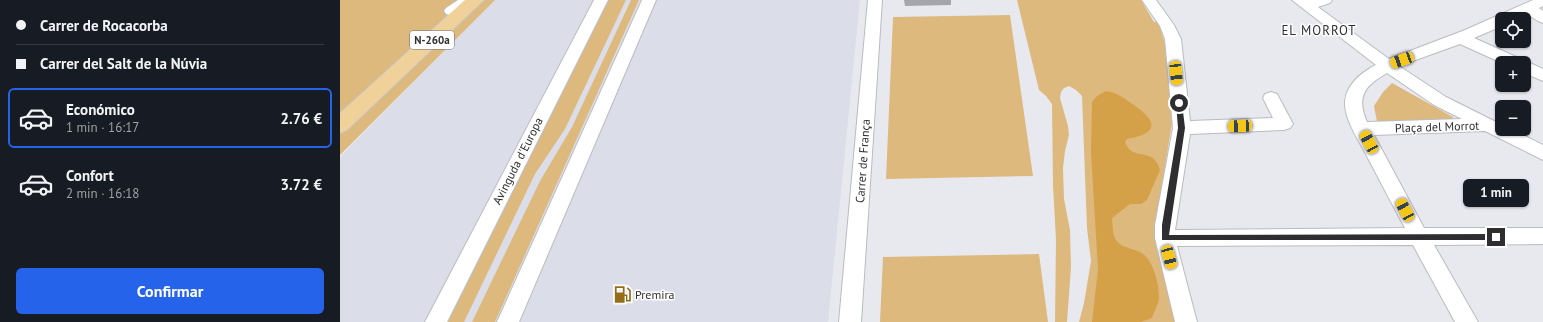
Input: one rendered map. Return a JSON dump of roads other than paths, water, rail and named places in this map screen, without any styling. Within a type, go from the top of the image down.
[{"type":"main road","name":"N-260a","points":[[340,125],[475,0]]},
{"type":"main road","name":"N-260a","points":[[388,79],[400,61],[456,6]]},
{"type":"street","points":[[456,6],[468,0]]},
{"type":"street","name":"Avinguda d'Europa","points":[[436,322],[601,0]]},
{"type":"street","points":[[508,322],[648,0]]},
{"type":"street","name":"Carrer de França","points":[[850,322],[875,0]]},
{"type":"street","points":[[1149,0],[1167,25],[1172,35],[1182,128],[1165,225],[1165,238],[1186,322]]},
{"type":"street","points":[[1303,3],[1325,0]]},
{"type":"street","points":[[1519,12],[1543,2]]},
{"type":"street","points":[[1303,3],[1387,66],[1424,91],[1543,153]]},
{"type":"street","points":[[1528,8],[1543,18]]},
{"type":"street","points":[[1468,322],[1419,237],[1362,129],[1352,101],[1356,91],[1366,78],[1387,66],[1461,38],[1495,23]]},
{"type":"street","points":[[1461,38],[1500,56]]},
{"type":"street","points":[[1531,70],[1543,76]]},
{"type":"street","points":[[1182,128],[1284,124],[1271,98]]},
{"type":"street","name":"Plaça del Morrot","points":[[1362,129],[1487,125]]},
{"type":"street","points":[[1165,238],[1543,236]]},
{"type":"place","name":"Premira","points":[[622,295]]},
{"type":"district","name":"EL MORROT","points":[[1319,30]]}]
